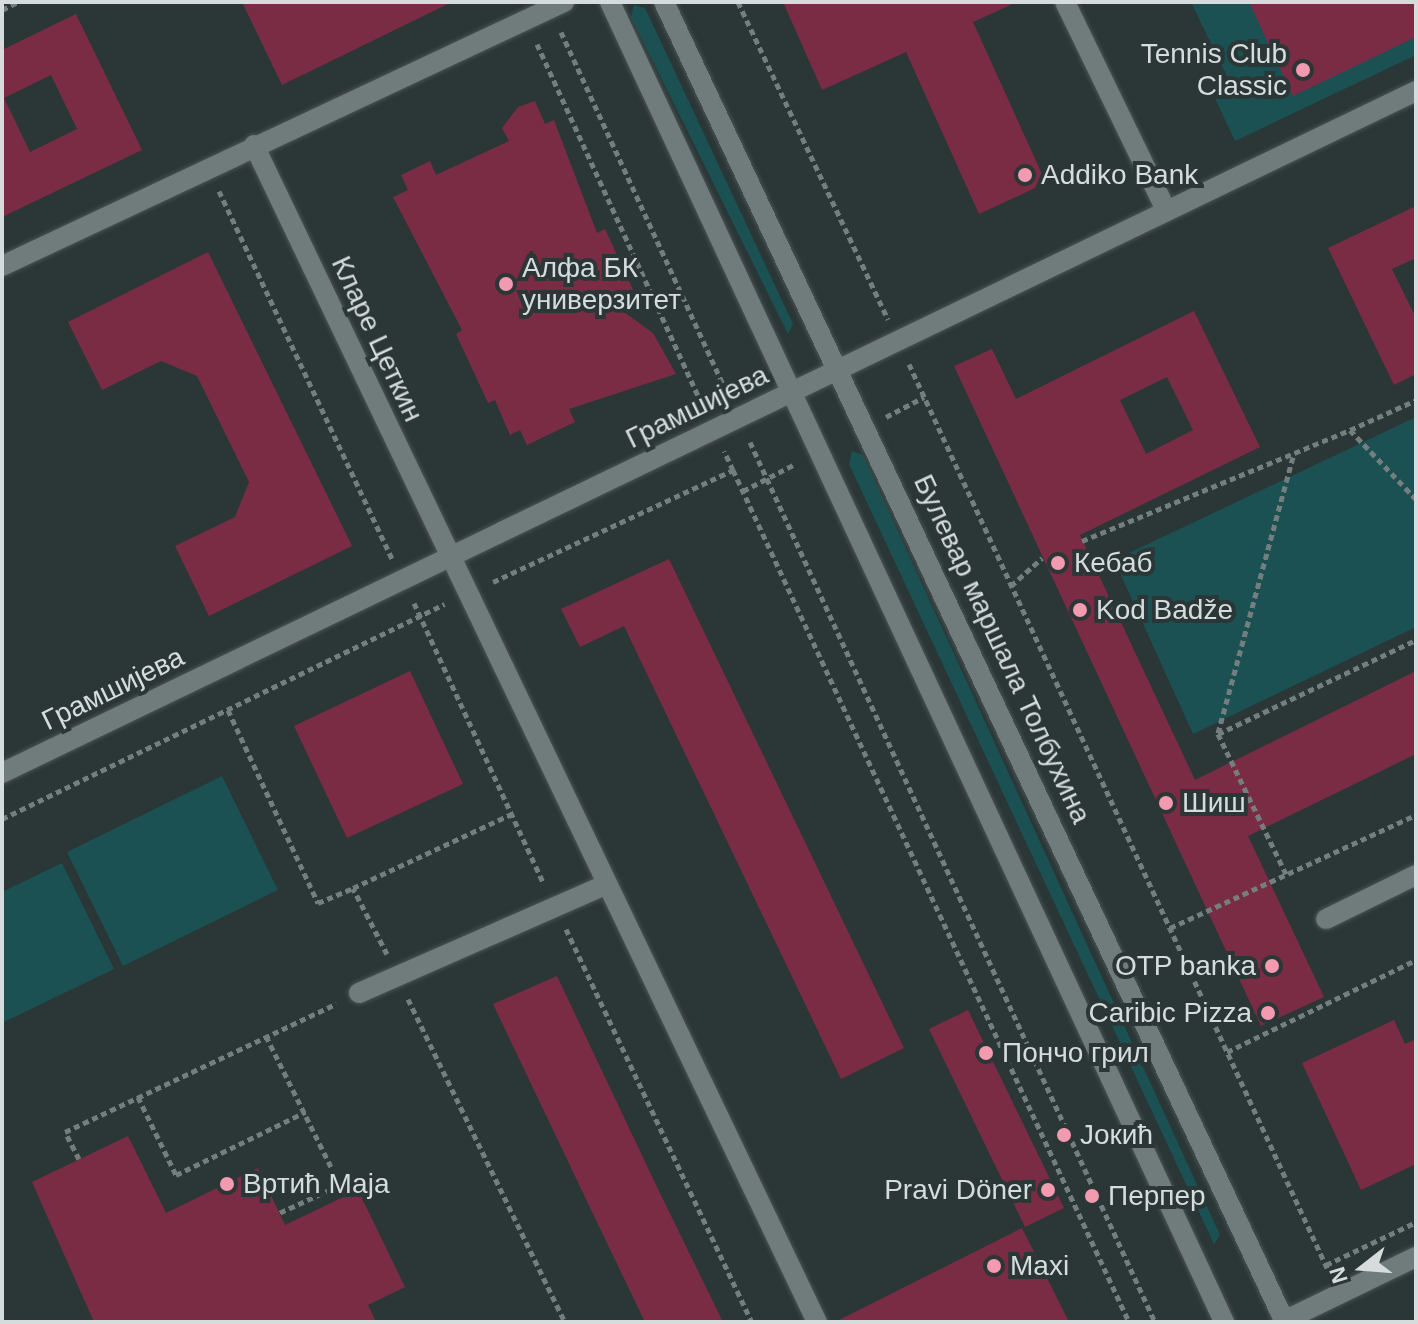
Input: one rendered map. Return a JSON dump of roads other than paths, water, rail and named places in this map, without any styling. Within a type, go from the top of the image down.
[{"type":"street","points":[[610,2],[794,391],[1224,1322]]},
{"type":"street","name":"Булевар маршала Толбухина","points":[[664,2],[868,427],[1284,1322]]},
{"type":"street","points":[[1065,2],[1166,210]]},
{"type":"street","points":[[2,266],[557,5]]},
{"type":"street","name":"Грамшијева","points":[[2,773],[1416,91]]},
{"type":"street","name":"Кларе Цеткин","points":[[254,145],[450,558]]},
{"type":"street","points":[[450,558],[817,1322]]},
{"type":"street","points":[[1326,919],[1416,875]]},
{"type":"street","points":[[359,993],[607,884]]},
{"type":"street","points":[[1284,1322],[1416,1257]]},
{"type":"place","name":"Tennis Club Classic","points":[[1303,70]]},
{"type":"place","name":"Addiko Bank","points":[[1025,175]]},
{"type":"place","name":"Алфа БК универзитет","points":[[506,284]]},
{"type":"place","name":"Кебаб","points":[[1058,563]]},
{"type":"place","name":"Kod Badže","points":[[1080,610]]},
{"type":"place","name":"Шиш","points":[[1166,803]]},
{"type":"place","name":"OTP banka","points":[[1272,966]]},
{"type":"place","name":"Caribic Pizza","points":[[1268,1013]]},
{"type":"place","name":"Пончо грил","points":[[986,1053]]},
{"type":"place","name":"Јокић","points":[[1064,1135]]},
{"type":"place","name":"Вртић Маја","points":[[227,1184]]},
{"type":"place","name":"Pravi Döner","points":[[1048,1190]]},
{"type":"place","name":"Перпер","points":[[1092,1196]]},
{"type":"place","name":"Maxi","points":[[994,1266]]}]
